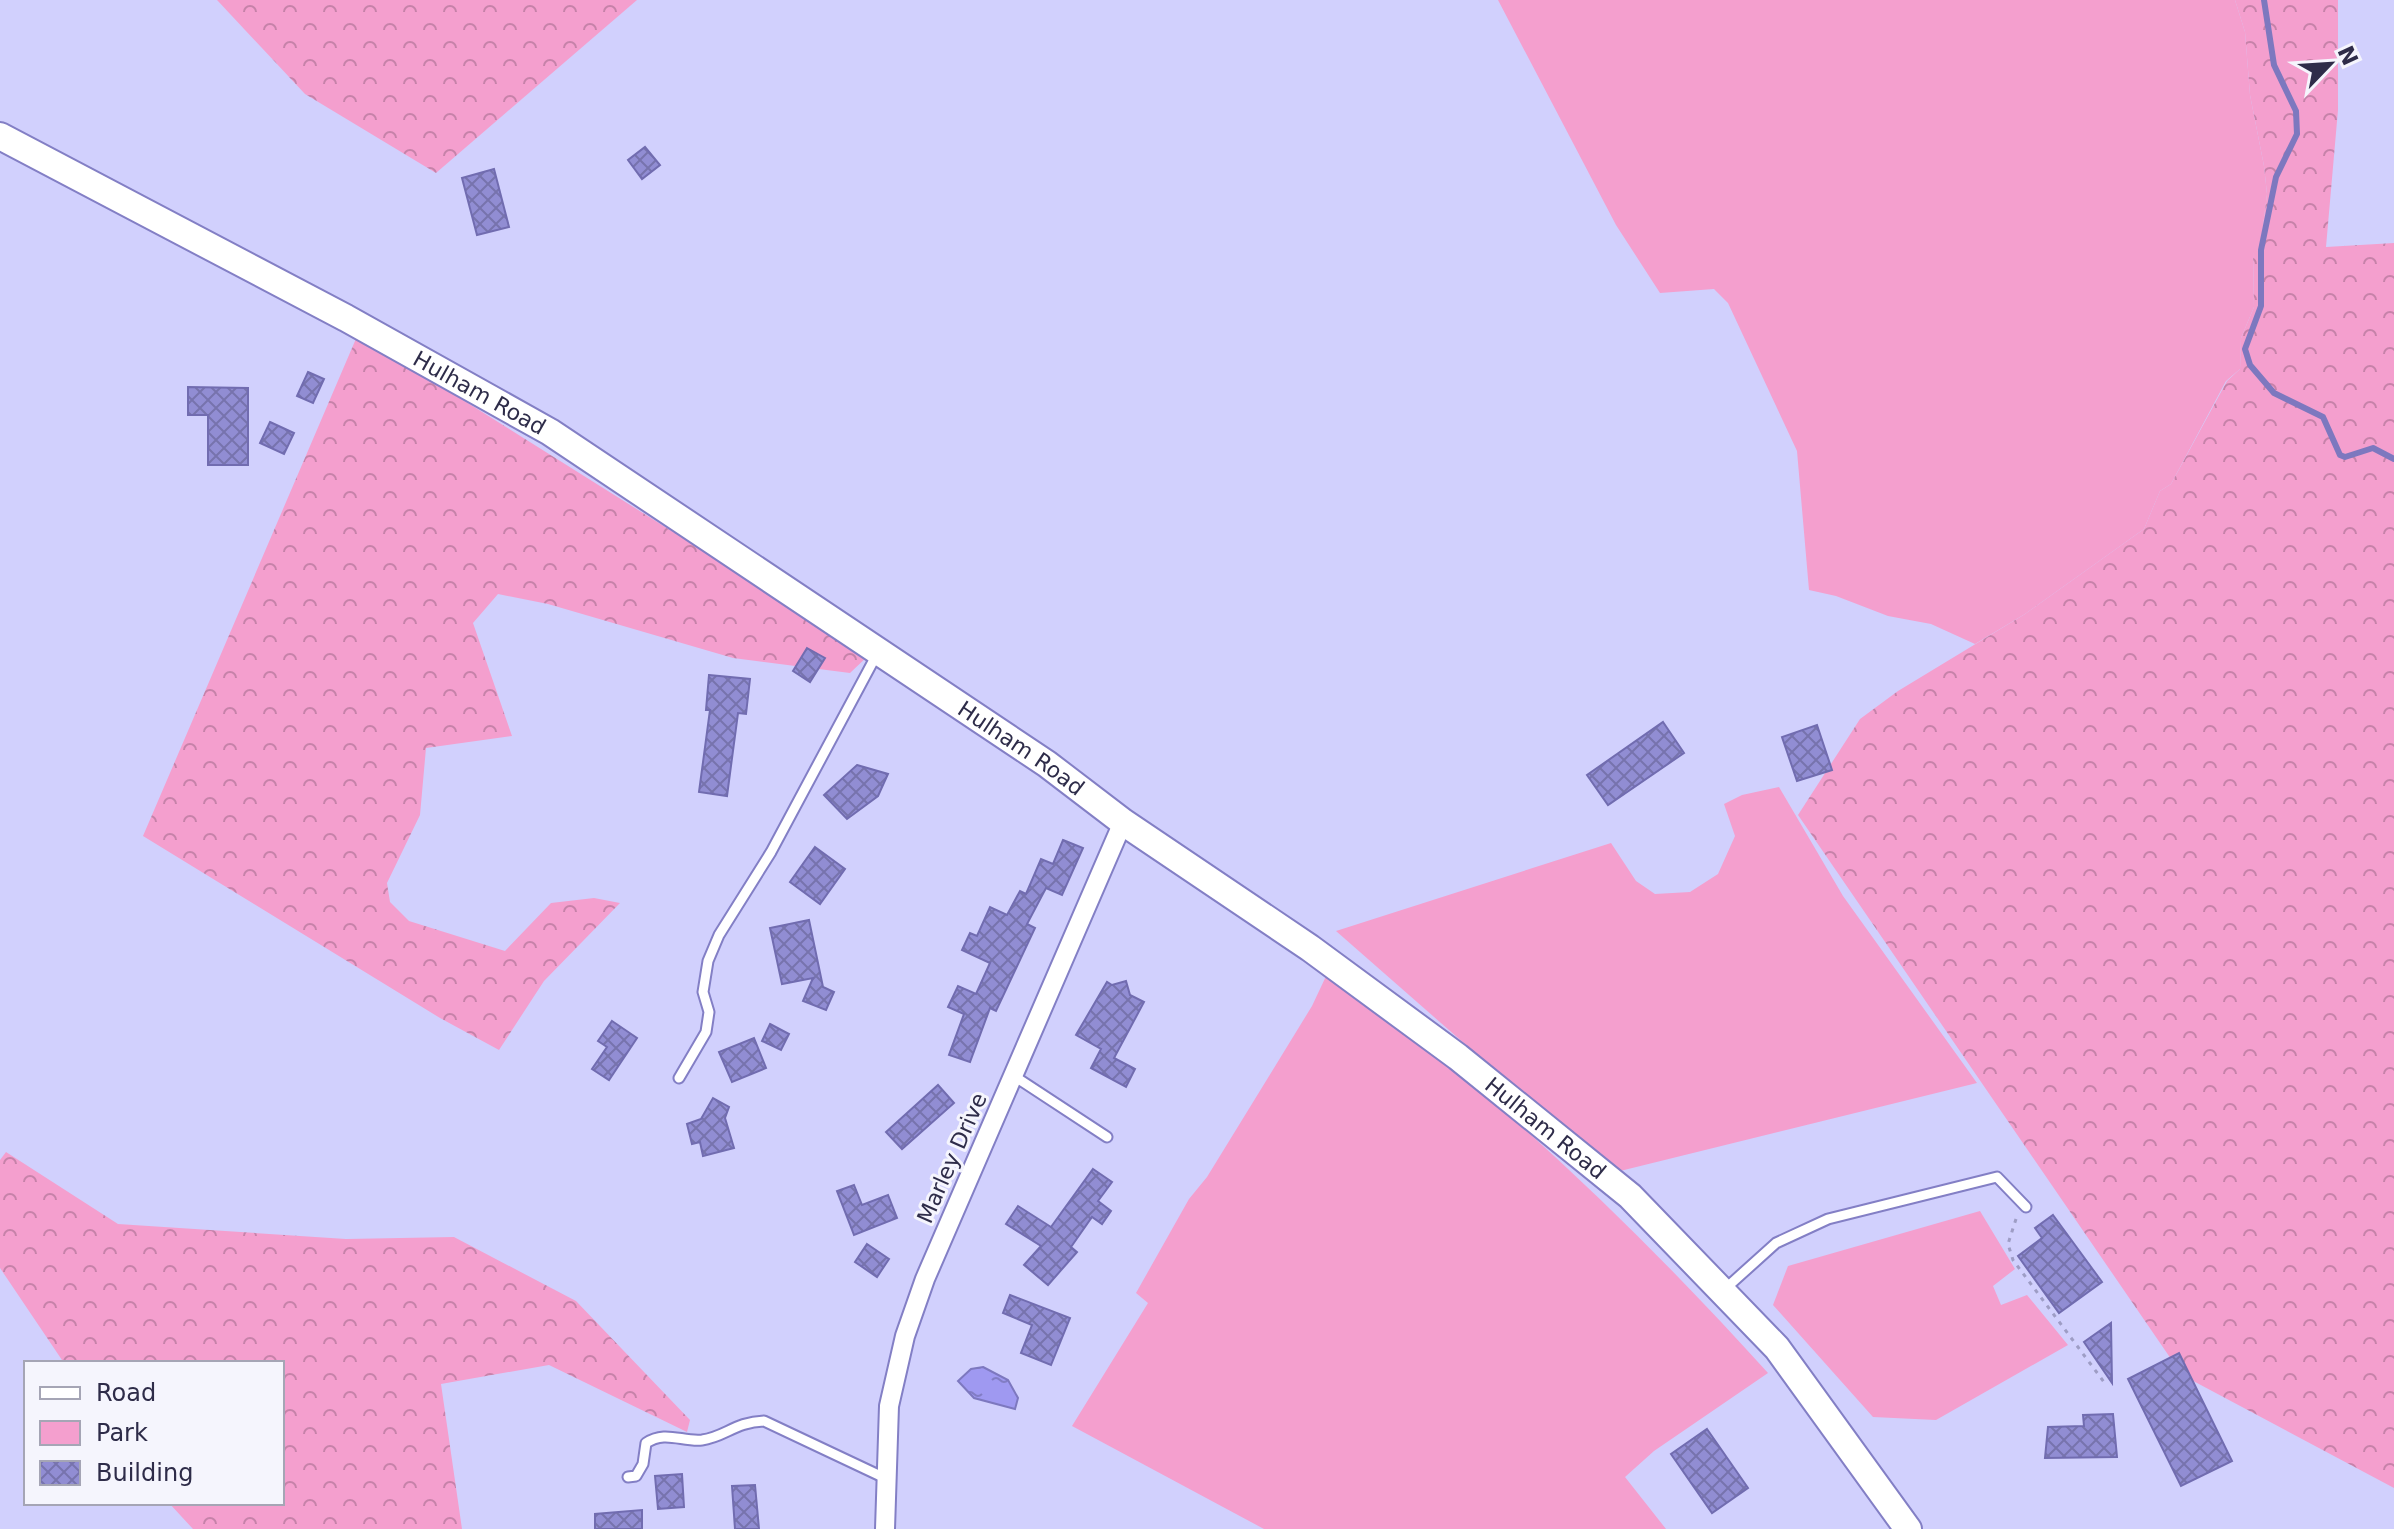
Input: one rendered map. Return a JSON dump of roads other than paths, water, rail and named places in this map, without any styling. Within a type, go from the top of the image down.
[{"type":"street","name":"Hulham Road","points":[[0,136],[346,318],[550,432],[1047,764],[1123,822],[1310,948],[1458,1057],[1630,1196],[1777,1348],[1908,1529]]},
{"type":"street","name":"Marley Drive","points":[[885,1529],[889,1406],[905,1336],[925,1279],[1123,822]]},
{"type":"lane","points":[[679,1078],[706,1032],[709,1012],[703,992],[708,961],[719,935],[771,852],[878,651]]},
{"type":"lane","points":[[1014,1076],[1107,1137]]},
{"type":"lane","points":[[1722,1292],[1776,1243],[1828,1219],[1997,1177],[2026,1207]]},
{"type":"lane","points":[[628,1477],[636,1476],[643,1464],[646,1443],[654,1438],[700,1440],[744,1422],[764,1421],[887,1479]]},
{"type":"water","points":[[983,1367],[1008,1380],[1018,1398],[1015,1409],[974,1398],[958,1381],[971,1369]]},
{"type":"waterway","points":[[2264,0],[2274,65],[2296,111],[2297,134],[2276,177],[2261,250],[2261,306],[2245,349],[2250,365],[2274,393],[2323,417],[2340,455],[2345,457],[2373,448],[2394,459]]}]
